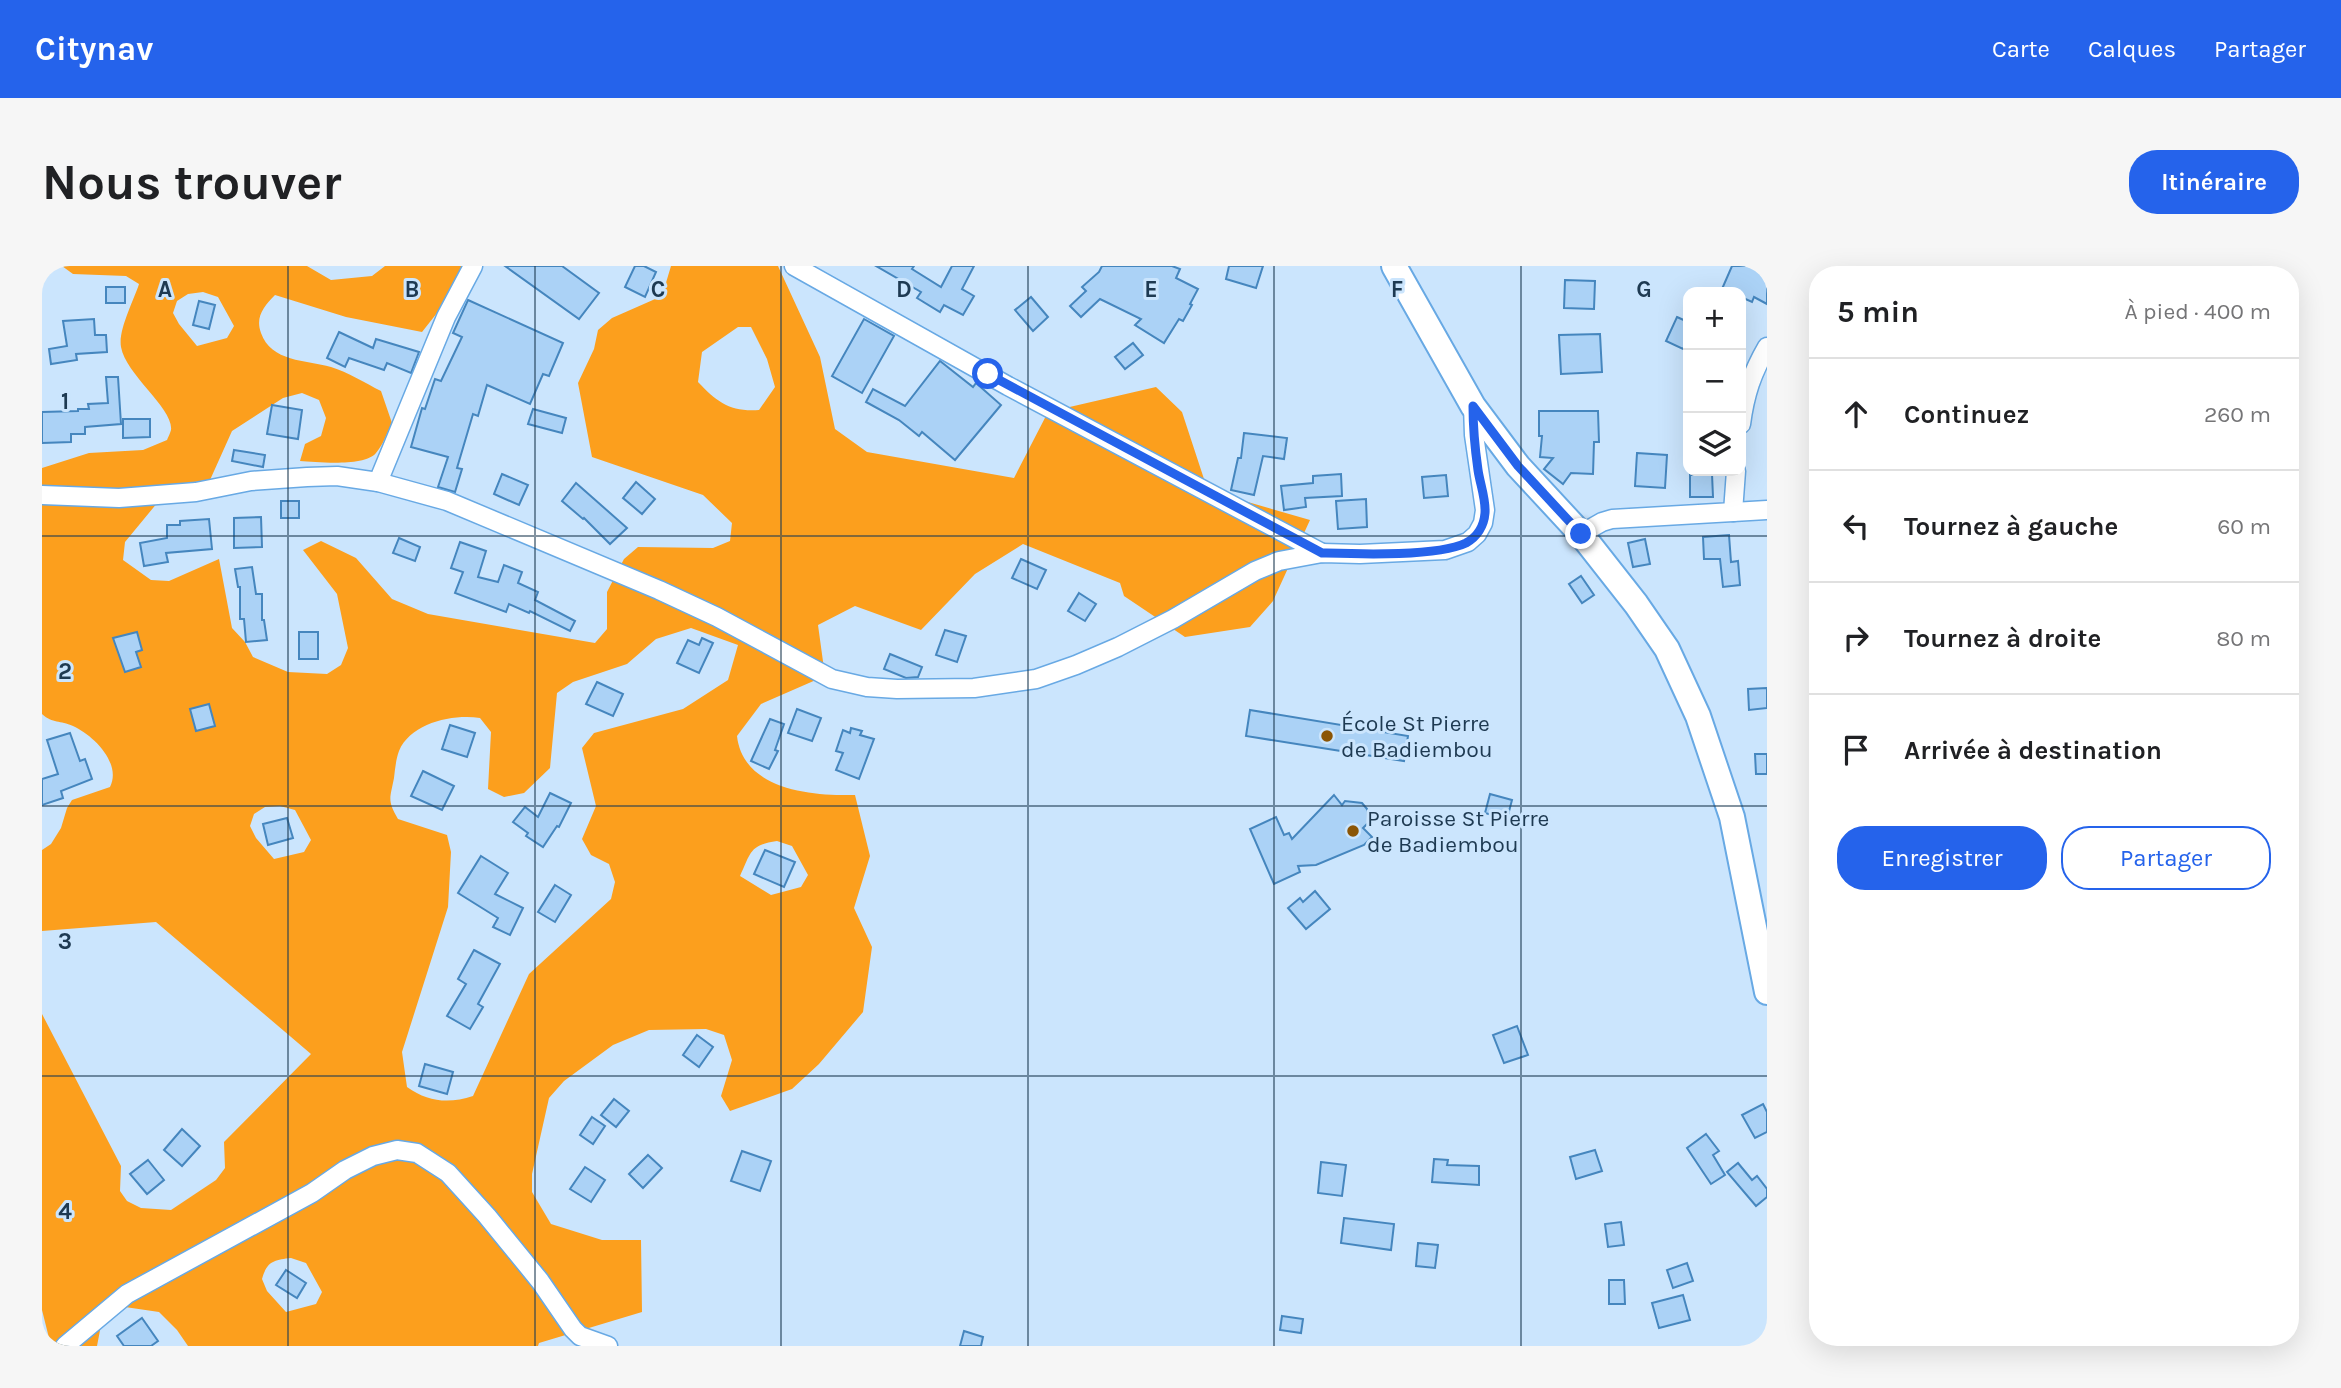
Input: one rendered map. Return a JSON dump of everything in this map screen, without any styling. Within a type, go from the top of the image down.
[{"type":"street","points":[[379,482],[446,317],[473,266]]},
{"type":"street","points":[[794,266],[1032,399],[1322,553]]},
{"type":"street","points":[[1394,266],[1473,406],[1518,466],[1581,534],[1636,604],[1667,649],[1698,716],[1732,817],[1767,992]]},
{"type":"street","points":[[1743,413],[1753,371],[1767,347]]},
{"type":"street","points":[[42,495],[119,498],[196,492],[251,481],[307,477],[337,476],[379,482],[447,501],[659,590],[832,679],[867,687],[897,689],[974,688],[1036,679],[1076,665],[1173,619],[1255,570],[1279,561],[1322,553],[1445,550],[1468,542],[1477,534],[1483,523],[1485,510],[1477,460],[1473,406]]},
{"type":"street","points":[[1733,512],[1737,476]]},
{"type":"street","points":[[1581,534],[1612,519],[1767,510]]},
{"type":"street","points":[[65,1346],[127,1294],[312,1193],[345,1170],[373,1156],[397,1150],[417,1153],[448,1173],[488,1216],[540,1281],[573,1329],[580,1336],[608,1346]]},
{"type":"shaded area","points":[[62,266],[307,266],[331,280],[372,276],[385,266],[463,266],[452,294],[422,332],[346,317],[275,295],[264,308],[259,322],[266,342],[281,355],[337,369],[381,391],[392,423],[381,446],[376,453],[362,460],[340,463],[300,461],[305,444],[321,436],[326,418],[319,400],[302,393],[283,398],[232,431],[210,480],[172,485],[125,542],[123,560],[151,580],[169,581],[219,559],[232,628],[245,642],[253,657],[288,672],[327,674],[341,665],[348,648],[337,594],[303,550],[321,541],[356,558],[392,599],[428,614],[595,643],[607,629],[607,592],[624,559],[638,547],[713,548],[730,541],[732,523],[703,495],[592,457],[578,383],[594,349],[598,330],[612,318],[662,296],[671,266],[778,266],[820,357],[835,429],[867,452],[1014,478],[1048,412],[1156,387],[1182,412],[1204,479],[1234,498],[1310,520],[1273,601],[1250,627],[1185,637],[1124,596],[1120,583],[1023,544],[975,574],[921,630],[855,606],[818,625],[825,676],[761,704],[737,736],[742,754],[752,768],[766,779],[800,791],[855,795],[870,856],[854,908],[872,947],[863,1012],[819,1064],[792,1089],[730,1111],[721,1096],[732,1060],[724,1035],[706,1029],[649,1030],[613,1045],[564,1081],[549,1098],[532,1174],[532,1192],[551,1224],[602,1240],[641,1240],[642,1312],[539,1343],[538,1346],[188,1346],[159,1312],[125,1307],[102,1320],[97,1346],[51,1346],[42,1310],[42,1014],[121,1166],[120,1191],[127,1201],[141,1208],[171,1210],[216,1180],[225,1168],[224,1142],[311,1054],[156,922],[42,931],[42,850],[51,844],[61,828],[72,800],[110,787],[113,778],[109,760],[97,743],[81,730],[42,714],[42,468],[89,453],[143,450],[167,440],[171,430],[165,412],[131,369],[121,347],[124,324],[139,284],[126,276],[73,274]],"holes":[[[203,292],[218,297],[234,326],[227,338],[197,346],[173,313],[177,301],[188,294]],[[738,327],[751,327],[767,359],[775,387],[759,410],[749,410],[725,404],[698,382],[702,352]],[[691,628],[738,645],[728,680],[683,709],[594,733],[582,748],[596,806],[582,839],[591,855],[609,864],[615,882],[611,899],[529,974],[473,1096],[439,1100],[415,1092],[407,1087],[402,1052],[448,907],[451,852],[447,835],[398,819],[391,803],[391,795],[399,751],[405,741],[423,727],[445,719],[480,718],[491,732],[488,789],[504,797],[524,793],[550,768],[557,693],[573,682],[627,664],[656,639]],[[280,806],[295,810],[311,840],[304,852],[274,859],[256,838],[250,826],[254,814],[265,807]],[[777,841],[792,846],[808,875],[801,887],[771,895],[740,876],[752,851],[761,845]],[[291,1258],[306,1263],[322,1292],[316,1304],[286,1312],[267,1291],[262,1279],[264,1273],[272,1262]]]},
{"type":"building","points":[[505,266],[562,266],[599,293],[579,319]]},
{"type":"building","points":[[635,266],[644,266],[656,272],[645,297],[625,287]]},
{"type":"building","points":[[876,266],[914,266],[912,269],[941,287],[952,266],[974,266],[962,289],[974,296],[963,315],[944,305],[940,312],[917,298],[921,292]]},
{"type":"building","points":[[1102,266],[1172,266],[1180,269],[1176,278],[1198,289],[1183,321],[1179,319],[1164,343],[1135,325],[1141,319],[1100,299],[1081,317],[1070,306],[1086,291],[1082,287]]},
{"type":"building","points":[[1229,266],[1263,266],[1256,288],[1226,279]]},
{"type":"building","points":[[1732,266],[1767,266],[1767,304],[1754,297],[1752,302],[1746,299],[1746,287],[1723,287]]},
{"type":"building","points":[[1565,280],[1595,281],[1594,309],[1564,308]]},
{"type":"building","points":[[106,287],[125,287],[125,303],[106,303]]},
{"type":"building","points":[[1031,297],[1048,317],[1033,331],[1015,310]]},
{"type":"building","points":[[468,300],[563,343],[549,376],[543,374],[530,404],[487,385],[478,416],[473,414],[457,468],[462,469],[455,492],[438,487],[448,457],[411,447],[422,408],[425,409],[435,379],[441,381],[462,337],[453,333]]},
{"type":"building","points":[[199,301],[215,305],[209,329],[193,325]]},
{"type":"building","points":[[1677,317],[1683,320],[1683,349],[1666,341]]},
{"type":"building","points":[[94,319],[95,335],[106,335],[107,352],[76,354],[77,360],[51,364],[49,349],[67,346],[63,321]]},
{"type":"building","points":[[864,319],[894,336],[862,393],[832,376]]},
{"type":"building","points":[[339,332],[373,348],[376,339],[419,352],[411,373],[387,363],[384,370],[349,358],[345,367],[327,358]]},
{"type":"building","points":[[1600,334],[1602,372],[1561,374],[1559,335]]},
{"type":"building","points":[[1133,343],[1143,355],[1125,369],[1115,357]]},
{"type":"building","points":[[940,361],[973,387],[976,383],[1001,405],[955,460],[922,432],[919,436],[899,420],[866,402],[873,389],[905,406]]},
{"type":"building","points":[[106,377],[118,377],[121,424],[85,427],[85,434],[71,434],[71,442],[42,443],[42,412],[78,411],[89,409],[88,404],[108,403]]},
{"type":"building","points":[[272,405],[302,410],[298,439],[267,434]]},
{"type":"building","points":[[533,409],[566,418],[562,433],[528,424]]},
{"type":"building","points":[[1539,411],[1598,411],[1599,442],[1594,442],[1593,474],[1571,473],[1563,484],[1544,469],[1553,458],[1540,457],[1542,436],[1539,436]]},
{"type":"building","points":[[123,419],[150,419],[150,437],[123,438]]},
{"type":"building","points":[[1244,433],[1287,438],[1284,459],[1263,456],[1254,495],[1231,490],[1238,458],[1241,458]]},
{"type":"building","points":[[234,450],[265,455],[263,467],[232,461]]},
{"type":"building","points":[[1637,453],[1667,455],[1665,488],[1635,486]]},
{"type":"building","points":[[502,474],[528,485],[519,505],[494,494]]},
{"type":"building","points":[[1341,474],[1342,496],[1305,498],[1306,507],[1284,510],[1281,486],[1313,483],[1313,476]]},
{"type":"building","points":[[1446,475],[1448,496],[1424,498],[1422,477]]},
{"type":"building","points":[[1690,476],[1712,476],[1713,497],[1690,497]]},
{"type":"building","points":[[636,482],[655,499],[642,514],[623,498]]},
{"type":"building","points":[[576,483],[627,528],[610,544],[562,501]]},
{"type":"building","points":[[1366,499],[1367,527],[1338,529],[1336,501]]},
{"type":"building","points":[[281,501],[299,501],[299,518],[281,518]]},
{"type":"building","points":[[261,517],[262,547],[234,548],[234,518]]},
{"type":"building","points":[[209,519],[212,549],[166,553],[168,562],[144,566],[140,543],[167,538],[167,525],[180,525],[180,521]]},
{"type":"building","points":[[1729,535],[1731,562],[1738,561],[1740,585],[1723,587],[1720,559],[1704,559],[1703,537]]},
{"type":"building","points":[[399,538],[420,547],[415,561],[393,553]]},
{"type":"building","points":[[1645,539],[1650,564],[1633,567],[1628,543]]},
{"type":"building","points":[[460,542],[486,551],[478,577],[498,582],[504,565],[522,572],[518,583],[538,592],[535,600],[575,621],[570,631],[509,604],[506,612],[455,593],[463,572],[451,568]]},
{"type":"building","points":[[1021,559],[1046,570],[1037,589],[1012,578]]},
{"type":"building","points":[[252,567],[256,594],[262,594],[262,620],[267,640],[246,642],[244,619],[240,619],[240,587],[235,569]]},
{"type":"building","points":[[1581,576],[1594,595],[1582,603],[1569,584]]},
{"type":"building","points":[[1079,593],[1096,604],[1085,621],[1068,611]]},
{"type":"building","points":[[945,630],[966,636],[957,662],[936,655]]},
{"type":"building","points":[[137,632],[142,650],[136,652],[141,667],[125,672],[113,638]]},
{"type":"building","points":[[299,632],[318,632],[318,659],[299,659]]},
{"type":"building","points":[[702,638],[713,643],[699,673],[677,663],[688,640],[699,645]]},
{"type":"building","points":[[890,654],[922,667],[918,677],[906,678],[884,669]]},
{"type":"building","points":[[597,682],[623,694],[613,716],[586,704]]},
{"type":"building","points":[[1767,688],[1767,708],[1749,710],[1748,689]]},
{"type":"building","points":[[209,704],[215,726],[196,731],[190,709]]},
{"type":"building","points":[[797,709],[821,718],[812,741],[788,733]]},
{"type":"building","name":"École St Pierre de Badiembou","points":[[1250,710],[1408,736],[1404,761],[1246,736]]},
{"type":"building","points":[[770,719],[784,724],[775,750],[778,751],[769,769],[751,761]]},
{"type":"building","points":[[450,725],[475,733],[467,757],[442,749]]},
{"type":"building","points":[[851,728],[862,731],[860,735],[874,739],[859,779],[836,770],[843,753],[836,751],[843,730],[850,733]]},
{"type":"building","points":[[70,733],[80,761],[85,759],[92,779],[61,791],[63,798],[42,805],[42,779],[58,774],[47,740]]},
{"type":"building","points":[[1755,754],[1767,754],[1767,774],[1756,774]]},
{"type":"building","points":[[423,771],[454,786],[442,810],[411,796]]},
{"type":"building","points":[[550,793],[571,803],[559,827],[557,826],[543,847],[526,836],[528,833],[513,822],[525,807],[538,817]]},
{"type":"building","points":[[1490,794],[1512,800],[1507,819],[1485,813]]},
{"type":"building","points":[[1334,795],[1342,805],[1345,801],[1362,803],[1367,809],[1368,823],[1363,828],[1372,837],[1364,845],[1316,865],[1298,866],[1300,872],[1274,884],[1250,829],[1276,817],[1284,835],[1289,833],[1292,839]]},
{"type":"building","points":[[287,818],[293,838],[268,845],[263,824]]},
{"type":"building","points":[[765,850],[795,862],[784,887],[754,874]]},
{"type":"building","points":[[481,856],[508,873],[495,894],[523,908],[510,935],[493,927],[498,918],[458,893]]},
{"type":"building","points":[[555,885],[571,895],[555,922],[538,912]]},
{"type":"building","points":[[1315,891],[1330,909],[1306,929],[1288,908],[1300,898],[1303,902]]},
{"type":"building","points":[[474,950],[500,964],[478,1004],[483,1007],[470,1029],[447,1016],[466,984],[458,979]]},
{"type":"building","points":[[1517,1026],[1528,1055],[1504,1063],[1493,1035]]},
{"type":"building","points":[[697,1035],[713,1047],[699,1067],[683,1055]]},
{"type":"building","points":[[425,1064],[453,1072],[447,1094],[419,1086]]},
{"type":"building","points":[[614,1099],[629,1111],[616,1127],[601,1115]]},
{"type":"building","points":[[1763,1104],[1767,1112],[1767,1132],[1755,1138],[1742,1115]]},
{"type":"building","points":[[592,1117],[605,1126],[593,1144],[580,1135]]},
{"type":"building","points":[[182,1129],[200,1146],[182,1166],[164,1150]]},
{"type":"building","points":[[1706,1134],[1719,1151],[1713,1155],[1725,1175],[1711,1184],[1687,1148]]},
{"type":"building","points":[[1595,1150],[1602,1171],[1576,1179],[1570,1157]]},
{"type":"building","points":[[742,1151],[771,1161],[760,1191],[731,1181]]},
{"type":"building","points":[[648,1155],[662,1168],[643,1188],[629,1174]]},
{"type":"building","points":[[1434,1159],[1448,1160],[1447,1165],[1479,1166],[1479,1185],[1432,1182]]},
{"type":"building","points":[[148,1160],[164,1180],[147,1194],[130,1174]]},
{"type":"building","points":[[1321,1162],[1346,1165],[1342,1196],[1318,1193]]},
{"type":"building","points":[[1738,1163],[1752,1180],[1757,1176],[1767,1189],[1767,1197],[1756,1206],[1727,1172]]},
{"type":"building","points":[[585,1167],[605,1180],[591,1202],[570,1189]]},
{"type":"building","points":[[1344,1218],[1394,1224],[1391,1250],[1341,1243]]},
{"type":"building","points":[[1621,1222],[1624,1245],[1608,1247],[1605,1224]]},
{"type":"building","points":[[1418,1243],[1438,1245],[1435,1268],[1416,1266]]},
{"type":"building","points":[[1687,1263],[1693,1281],[1673,1288],[1667,1270]]},
{"type":"building","points":[[286,1270],[306,1283],[297,1298],[276,1285]]},
{"type":"building","points":[[1609,1280],[1624,1280],[1625,1304],[1609,1304]]},
{"type":"building","points":[[1683,1295],[1690,1320],[1659,1328],[1652,1303]]},
{"type":"building","points":[[1282,1316],[1303,1319],[1301,1333],[1280,1330]]},
{"type":"building","points":[[142,1318],[158,1341],[151,1346],[124,1346],[117,1336]]},
{"type":"building","points":[[964,1331],[983,1337],[981,1346],[960,1346]]},
{"type":"place","name":"École St Pierre de Badiembou","points":[[1327,736]]},
{"type":"place","name":"Paroisse St Pierre de Badiembou","points":[[1353,831]]},
{"type":"route","points":[[988,374],[1322,553],[1445,550],[1468,542],[1477,534],[1483,523],[1485,510],[1478,473],[1473,406],[1518,466],[1581,534]]}]
